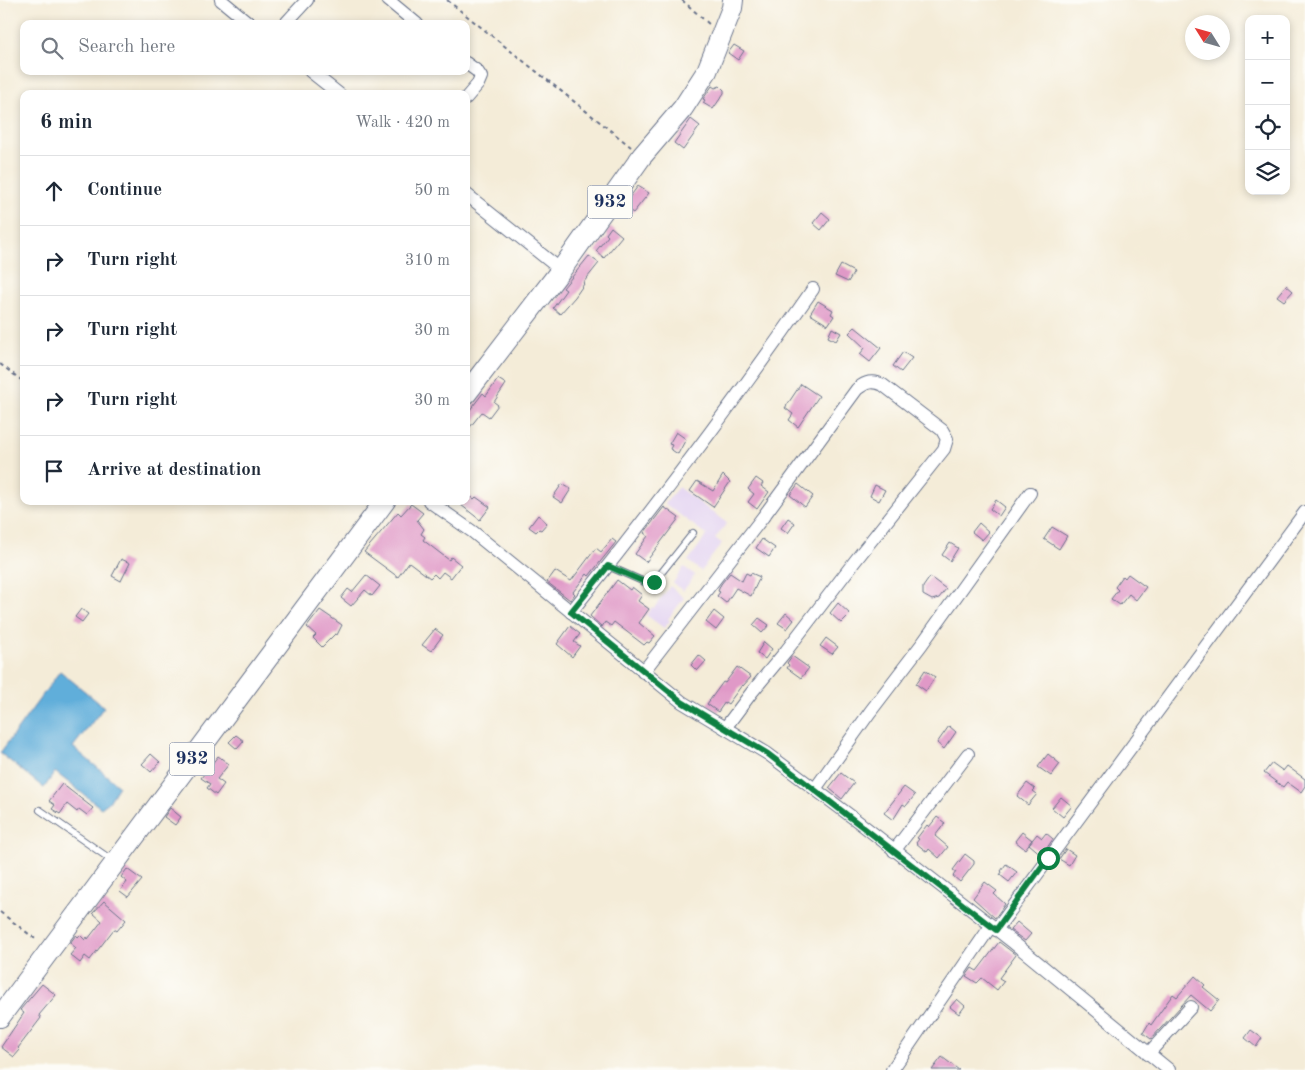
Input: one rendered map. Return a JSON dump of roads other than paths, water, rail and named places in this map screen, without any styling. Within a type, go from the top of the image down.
[{"type":"main road","name":"932","points":[[470,389],[561,270],[642,156],[688,100],[707,71],[722,36],[733,0]]},
{"type":"main road","name":"932","points":[[0,1017],[383,505]]},
{"type":"street","points":[[220,0],[245,20]]},
{"type":"street","points":[[290,20],[307,0]]},
{"type":"street","points":[[388,0],[412,20]]},
{"type":"street","points":[[470,66],[481,77],[470,93]]},
{"type":"street","points":[[315,75],[334,90]]},
{"type":"street","points":[[470,197],[561,270]]},
{"type":"street","points":[[571,612],[669,489],[813,290]]},
{"type":"street","points":[[643,672],[757,525],[857,389],[869,382],[883,385],[942,430],[947,439],[947,444],[725,728]]},
{"type":"street","points":[[815,789],[922,644],[1030,492]]},
{"type":"street","points":[[435,505],[473,532],[682,702],[768,754],[815,789],[993,928],[1169,1070]]},
{"type":"street","points":[[892,1070],[993,928],[1305,512]]},
{"type":"street","points":[[894,850],[968,754]]},
{"type":"street","points":[[1148,1054],[1191,1007]]},
{"type":"lane","points":[[608,566],[649,584],[654,582],[693,533]]},
{"type":"lane","points":[[40,810],[116,862]]},
{"type":"water","points":[[60,671],[104,707],[73,747],[119,786],[109,802],[101,808],[55,772],[44,788],[0,753]]}]
